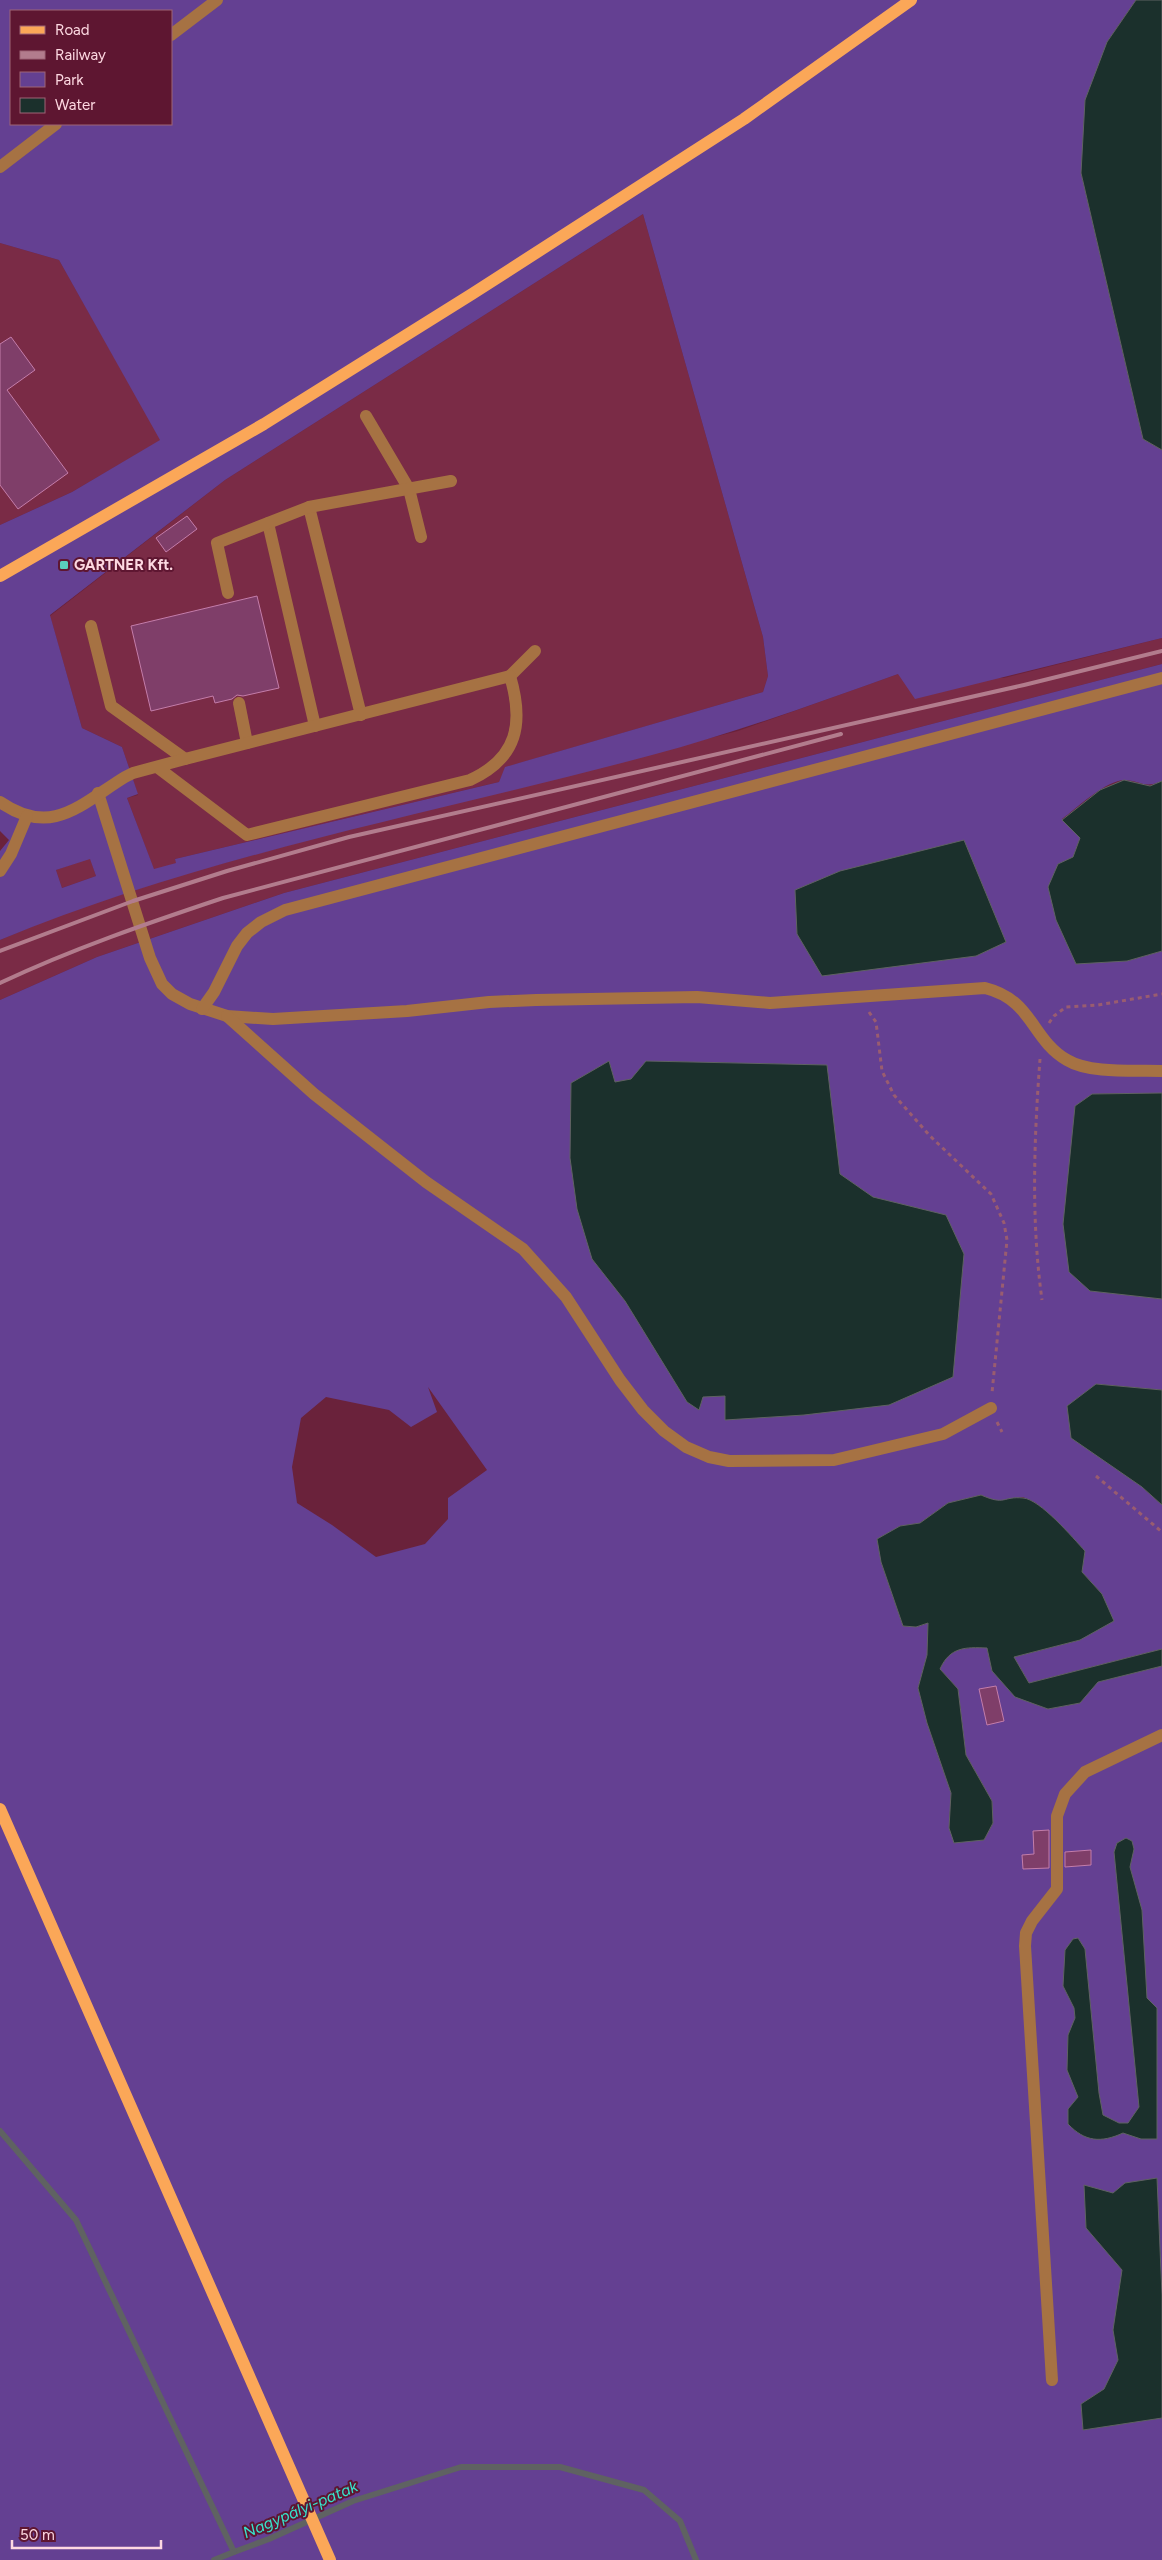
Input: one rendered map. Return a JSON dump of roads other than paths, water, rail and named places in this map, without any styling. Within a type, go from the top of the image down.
[{"type":"main road","points":[[0,576],[264,424],[472,294],[744,119],[912,0]]},
{"type":"main road","points":[[0,1809],[330,2560]]},
{"type":"street","points":[[172,34],[217,0]]},
{"type":"street","points":[[0,167],[55,125]]},
{"type":"street","points":[[366,416],[408,488],[421,537]]},
{"type":"street","points":[[228,593],[217,543],[309,507],[451,481]]},
{"type":"street","points":[[309,507],[360,715]]},
{"type":"street","points":[[268,523],[315,726]]},
{"type":"street","points":[[91,626],[111,706],[185,759]]},
{"type":"street","points":[[0,802],[27,816],[56,818],[69,814],[98,793],[133,773],[510,676],[535,651]]},
{"type":"street","points":[[157,767],[247,835],[470,780],[492,768],[512,742],[517,728],[518,714],[510,676]]},
{"type":"street","points":[[196,1006],[214,992],[237,946],[247,933],[261,922],[285,910],[1162,678]]},
{"type":"street","points":[[239,703],[247,744]]},
{"type":"street","points":[[98,793],[157,975],[172,994],[196,1006],[228,1016],[272,1019],[536,1000],[697,997],[770,1003],[952,988],[985,988],[1010,997],[1027,1013],[1055,1051],[1067,1060],[1086,1067],[1162,1071]]},
{"type":"street","points":[[0,871],[12,854],[27,816]]},
{"type":"street","points":[[228,1016],[314,1094],[396,1158],[523,1249],[566,1296],[620,1380],[643,1410],[664,1431],[686,1447],[709,1457],[729,1461],[834,1460],[943,1434],[991,1408]]},
{"type":"street","points":[[1052,2380],[1024,1946],[1026,1933],[1057,1889],[1058,1816],[1065,1794],[1085,1772],[1162,1736]]},
{"type":"water","points":[[1136,0],[1162,0],[1162,450],[1143,439],[1081,173],[1085,100],[1107,42]]},
{"type":"water","points":[[1124,780],[1150,786],[1162,781],[1162,951],[1127,961],[1076,964],[1056,920],[1048,887],[1058,864],[1073,857],[1080,838],[1062,820],[1100,790]]},
{"type":"water","points":[[964,840],[1006,942],[976,956],[822,976],[797,934],[795,890],[840,871]]},
{"type":"water","points":[[609,1061],[615,1082],[631,1079],[646,1061],[827,1065],[840,1174],[873,1197],[946,1215],[964,1254],[953,1377],[889,1405],[804,1415],[725,1420],[725,1396],[703,1397],[699,1410],[687,1402],[625,1301],[592,1259],[577,1209],[570,1158],[571,1083]]},
{"type":"water","points":[[1162,1093],[1162,1299],[1090,1291],[1069,1272],[1063,1224],[1075,1106],[1092,1094]]},
{"type":"water","points":[[1096,1384],[1162,1390],[1162,1505],[1142,1487],[1071,1438],[1067,1406]]},
{"type":"water","points":[[981,1495],[995,1500],[1023,1498],[1030,1500],[1056,1520],[1085,1551],[1082,1572],[1102,1594],[1114,1621],[1080,1640],[1014,1657],[1029,1683],[1162,1649],[1162,1666],[1098,1682],[1080,1703],[1048,1709],[1015,1697],[992,1671],[987,1648],[965,1648],[948,1656],[940,1669],[958,1689],[966,1755],[992,1801],[993,1823],[984,1840],[954,1843],[949,1828],[951,1793],[927,1723],[918,1688],[927,1655],[928,1623],[916,1627],[903,1626],[881,1562],[877,1539],[900,1526],[920,1523],[948,1503]]},
{"type":"water","points":[[1126,1838],[1132,1841],[1134,1849],[1130,1867],[1142,1910],[1147,1998],[1157,2008],[1157,2139],[1141,2139],[1123,2133],[1108,2138],[1094,2139],[1074,2130],[1068,2124],[1068,2109],[1078,2097],[1067,2070],[1068,2035],[1075,2018],[1074,2008],[1063,1986],[1065,1950],[1073,1939],[1078,1938],[1085,1949],[1099,2093],[1103,2115],[1119,2123],[1128,2123],[1139,2107],[1114,1852],[1117,1843]]},
{"type":"water","points":[[1157,2178],[1162,2295],[1162,2418],[1083,2430],[1081,2404],[1104,2389],[1118,2360],[1113,2330],[1122,2270],[1086,2228],[1084,2185],[1113,2193],[1125,2183]]},
{"type":"waterway","name":"Nagypályi-patak","points":[[0,2131],[76,2220],[234,2552],[269,2539],[353,2501],[461,2467],[560,2467],[644,2490],[680,2521],[696,2560]]},
{"type":"waterway","points":[[214,2560],[234,2552]]},
{"type":"railway","points":[[0,951],[133,901],[227,871],[349,837],[1024,685],[1162,651]]},
{"type":"railway","points":[[0,983],[82,948],[223,898],[841,734]]},
{"type":"place","name":"GARTNER Kft.","points":[[64,565]]}]
